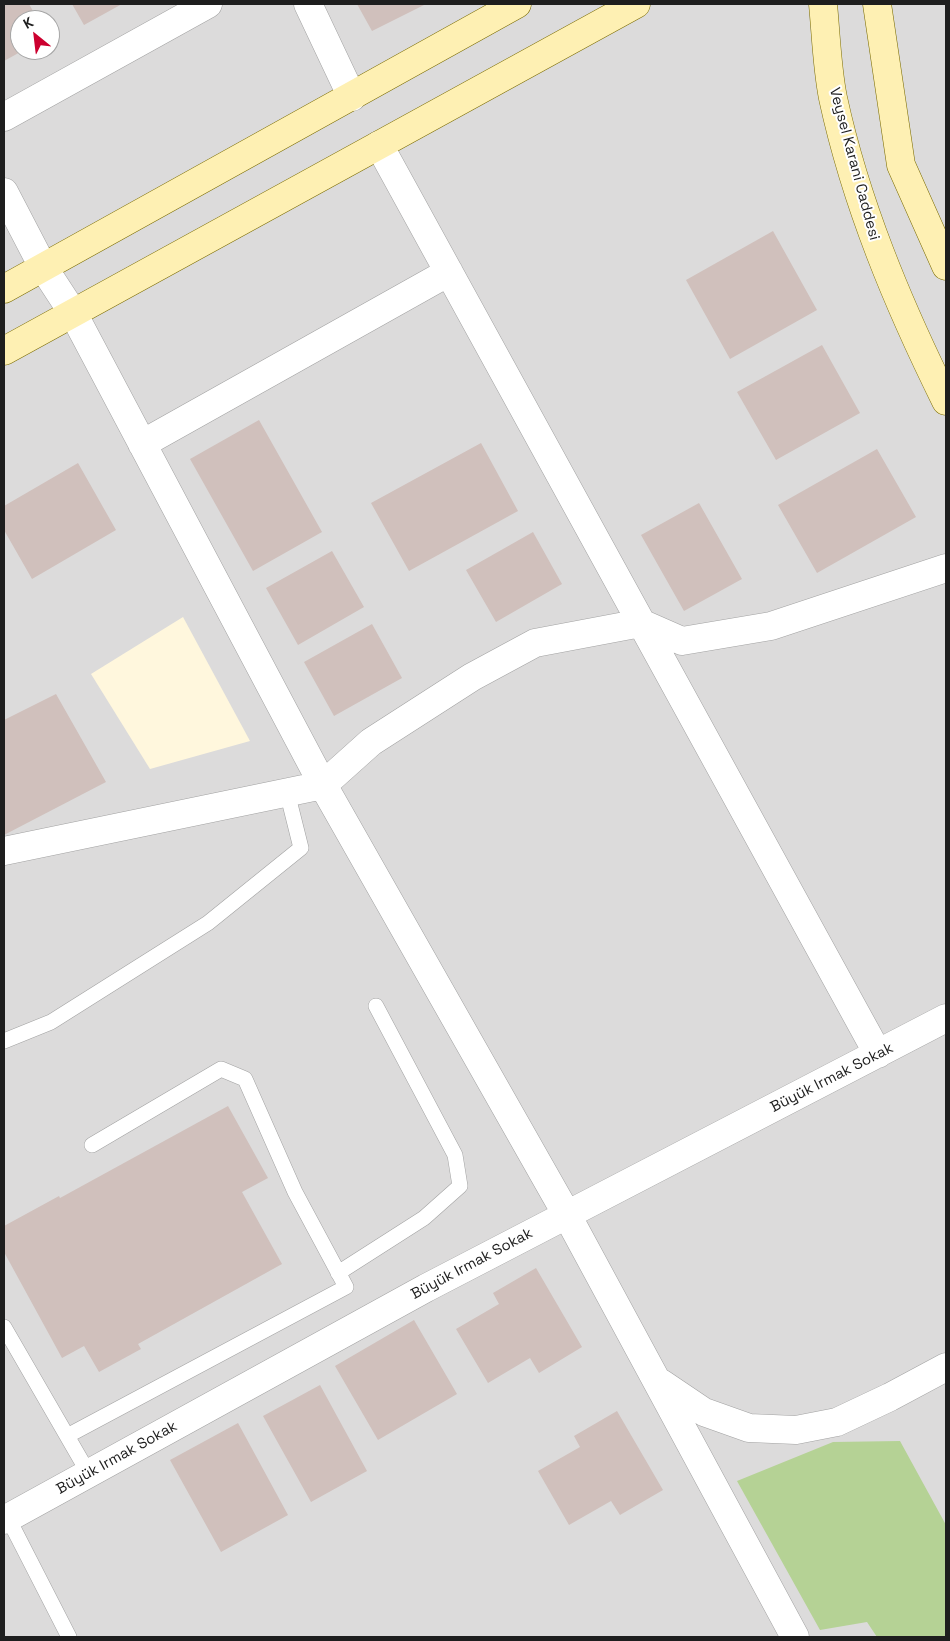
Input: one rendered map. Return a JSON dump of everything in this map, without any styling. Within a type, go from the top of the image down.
[{"type":"street","points":[[4,117],[208,4]]},
{"type":"street","points":[[308,4],[352,97]]},
{"type":"street","points":[[4,289],[517,4]]},
{"type":"street","points":[[4,351],[636,4]]},
{"type":"street","name":"Veysel Karani Caddesi","points":[[822,4],[833,98],[868,226],[918,345],[946,401]]},
{"type":"street","points":[[877,4],[901,165],[946,266]]},
{"type":"street","points":[[379,145],[878,1054]]},
{"type":"street","points":[[4,192],[42,267],[73,313],[323,785],[567,1215],[795,1637]]},
{"type":"street","points":[[142,444],[448,272]]},
{"type":"street","points":[[4,850],[323,785],[371,742],[472,677],[535,642],[641,623],[682,641],[771,626],[946,568]]},
{"type":"street","name":"Büyük Irmak Sokak","points":[[5,1516],[89,1474],[426,1288],[946,1018]]},
{"type":"street","points":[[656,1379],[704,1412],[749,1428],[796,1430],[837,1422],[890,1397],[946,1366]]},
{"type":"lane","points":[[4,1041],[50,1022],[208,923],[300,848],[287,792]]},
{"type":"lane","points":[[338,1273],[424,1218],[460,1186],[455,1154],[376,1006]]},
{"type":"lane","points":[[67,1436],[346,1287],[295,1192],[246,1079],[221,1069],[92,1145]]},
{"type":"lane","points":[[4,1327],[89,1474]]},
{"type":"lane","points":[[5,1516],[69,1637]]},
{"type":"shaded area","points":[[4,4],[946,4],[946,1637],[4,1637]]},
{"type":"shaded area","points":[[183,617],[250,741],[150,769],[91,674]]},
{"type":"green space","points":[[900,1441],[946,1525],[946,1637],[877,1637],[867,1622],[820,1630],[737,1481],[833,1442]]},
{"type":"building","points":[[4,4],[29,4],[32,10],[10,10],[10,58],[4,61]]},
{"type":"building","points":[[72,4],[122,4],[84,25]]},
{"type":"building","points":[[357,4],[426,4],[372,31]]},
{"type":"building","points":[[773,231],[817,310],[730,359],[686,280]]},
{"type":"building","points":[[822,345],[860,413],[776,460],[737,392]]},
{"type":"building","points":[[259,420],[322,532],[253,571],[190,459]]},
{"type":"building","points":[[481,443],[518,511],[409,571],[371,503]]},
{"type":"building","points":[[877,449],[916,517],[817,573],[778,505]]},
{"type":"building","points":[[78,463],[116,530],[32,579],[4,530],[4,506]]},
{"type":"building","points":[[699,503],[742,579],[684,611],[641,535]]},
{"type":"building","points":[[533,532],[562,584],[496,622],[466,570]]},
{"type":"building","points":[[332,551],[364,607],[298,645],[266,588]]},
{"type":"building","points":[[372,624],[402,678],[334,716],[304,662]]},
{"type":"building","points":[[56,694],[106,782],[4,835],[4,720]]},
{"type":"building","points":[[228,1106],[268,1178],[242,1192],[282,1264],[138,1344],[141,1349],[99,1372],[84,1346],[62,1358],[4,1252],[4,1226],[59,1196],[60,1198]]},
{"type":"building","points":[[536,1268],[582,1347],[539,1373],[530,1358],[488,1383],[456,1329],[499,1304],[493,1293]]},
{"type":"building","points":[[414,1320],[457,1394],[378,1440],[335,1366]]},
{"type":"building","points":[[320,1385],[367,1471],[311,1502],[263,1416]]},
{"type":"building","points":[[617,1411],[663,1490],[620,1515],[611,1501],[569,1525],[538,1471],[580,1447],[574,1436]]},
{"type":"building","points":[[238,1423],[288,1515],[221,1552],[170,1460]]}]
